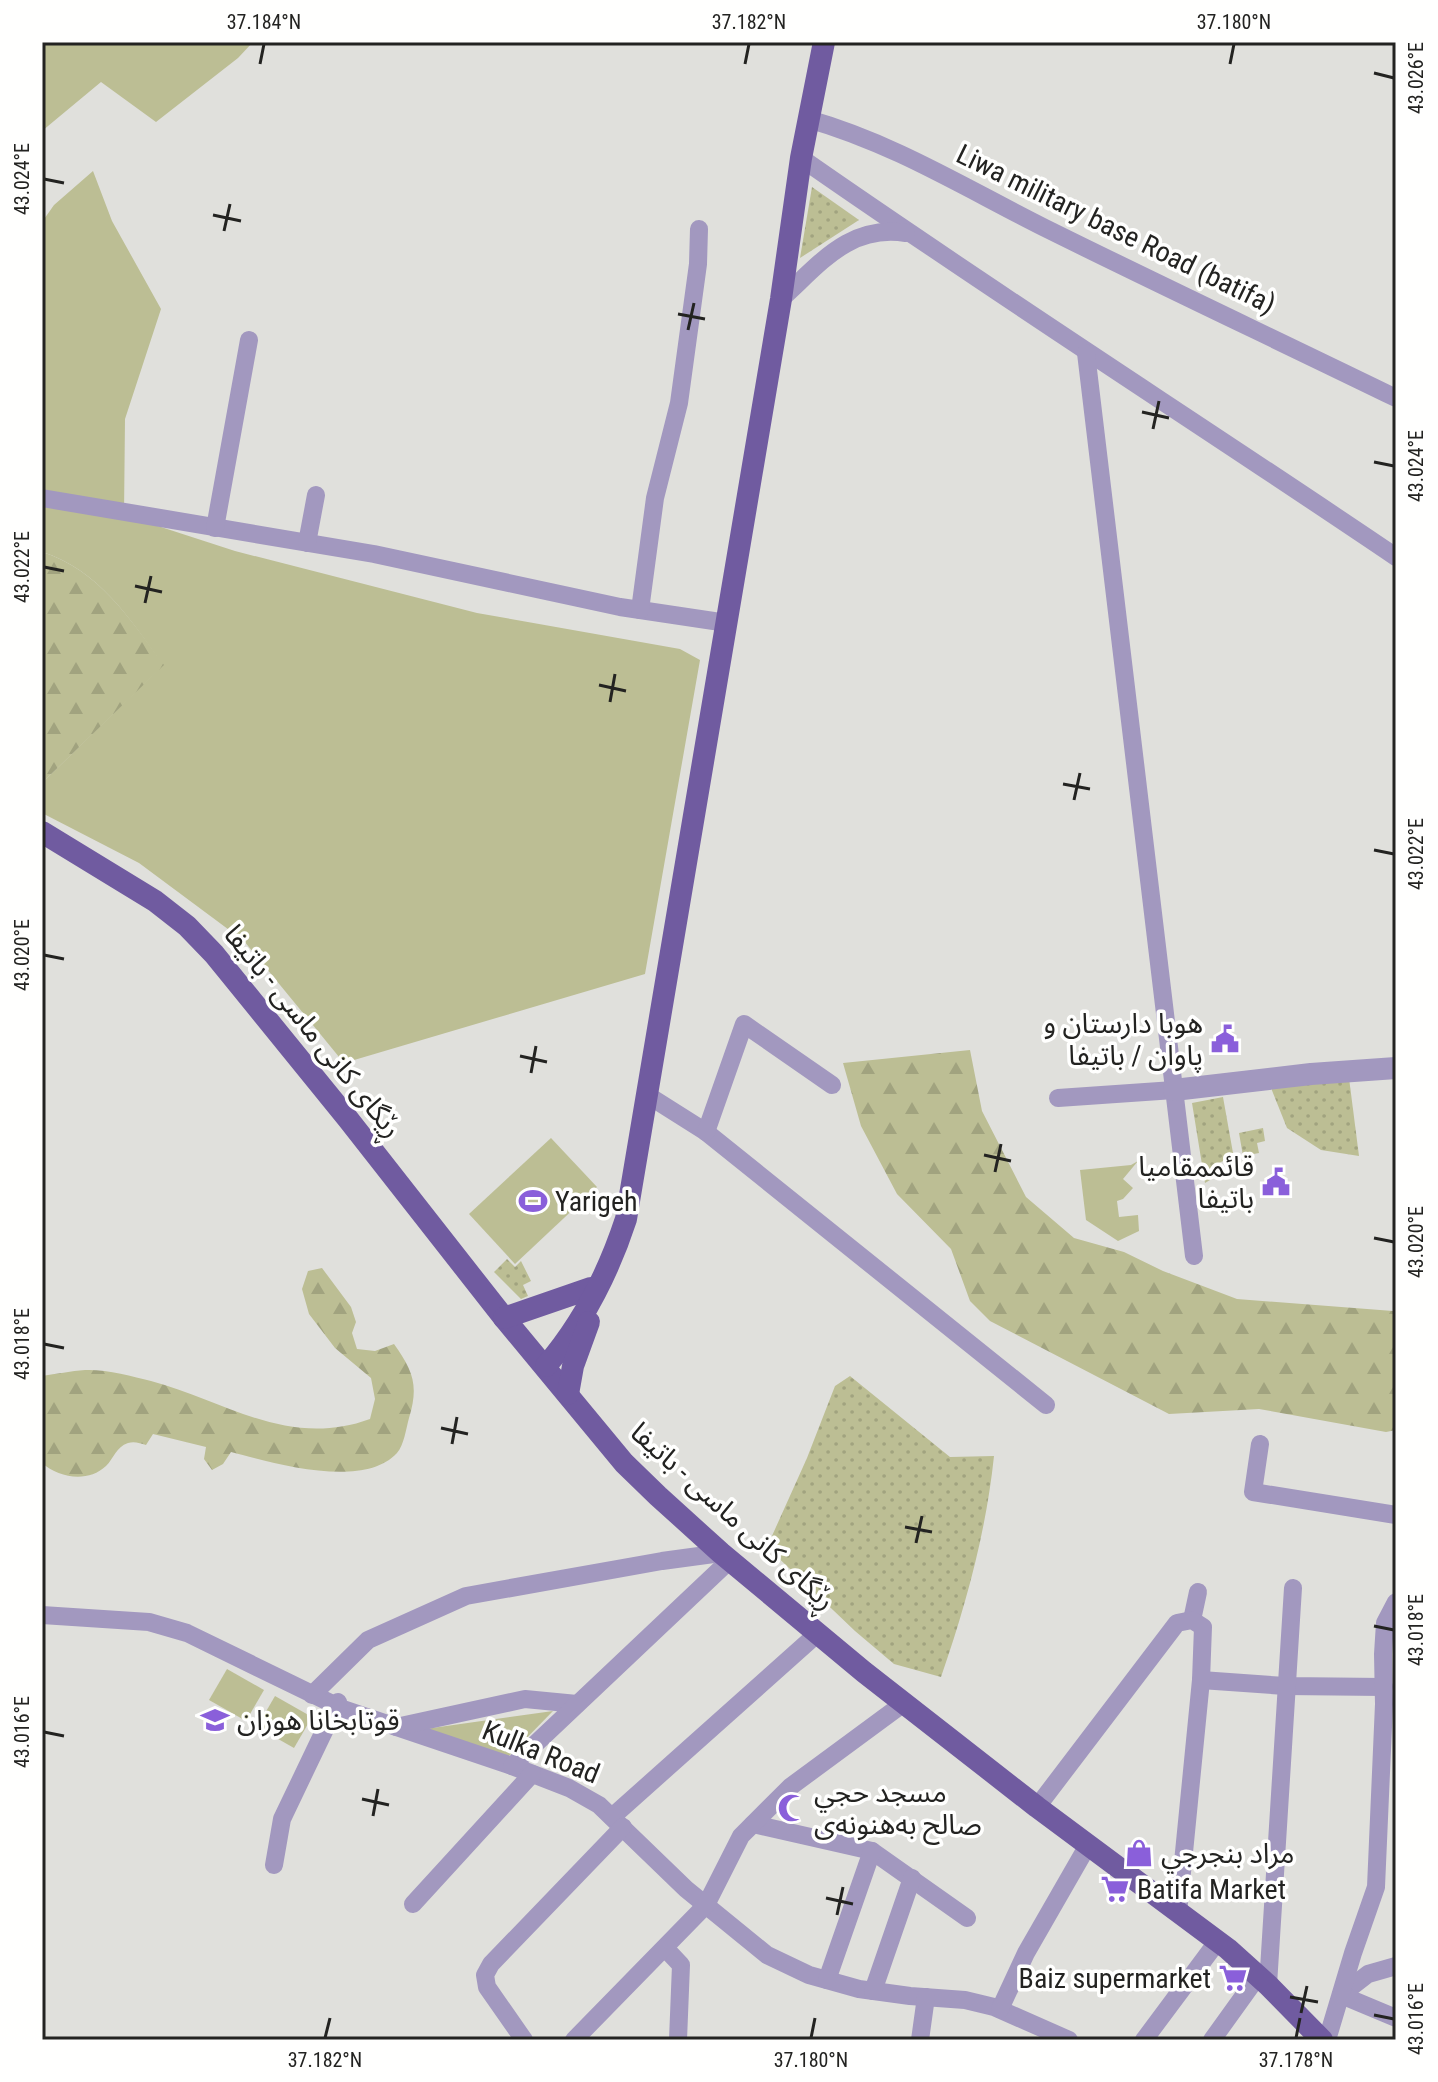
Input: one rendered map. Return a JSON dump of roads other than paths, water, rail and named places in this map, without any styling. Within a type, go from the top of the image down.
[{"type":"main road","points":[[540,1361],[615,1255],[626,1219],[781,299],[801,158],[824,42]]},
{"type":"main road","name":"ڕێگای کانی ماسی - باتيفا","points":[[42,832],[125,880],[187,926],[233,977],[504,1318],[624,1463],[726,1557],[817,1634],[1037,1807],[1217,1942],[1263,1980],[1324,2040]]},
{"type":"main road","points":[[504,1318],[594,1287]]},
{"type":"main road","points":[[568,1394],[573,1366],[599,1294],[594,1287]]},
{"type":"street","name":"Liwa military base Road (batifa)","points":[[808,119],[893,149],[1048,229],[1396,398]]},
{"type":"street","points":[[801,158],[1086,353],[1207,429],[1396,557]]},
{"type":"street","points":[[640,610],[655,498],[679,403],[698,264],[699,229]]},
{"type":"street","points":[[781,299],[849,240],[889,230],[909,234]]},
{"type":"street","points":[[215,528],[249,340]]},
{"type":"street","points":[[1086,353],[1194,1256]]},
{"type":"street","points":[[307,543],[316,495]]},
{"type":"street","points":[[42,498],[374,554],[640,610],[727,623]]},
{"type":"street","points":[[706,1132],[744,1024],[832,1085]]},
{"type":"street","points":[[1058,1098],[1396,1068]]},
{"type":"street","points":[[649,1096],[706,1132],[1046,1405]]},
{"type":"street","points":[[1260,1444],[1253,1492],[1396,1515]]},
{"type":"street","points":[[312,1695],[368,1640],[466,1596],[662,1561],[726,1557]]},
{"type":"street","points":[[512,1766],[726,1557]]},
{"type":"street","points":[[1212,2040],[1263,1980],[1293,1588]]},
{"type":"street","points":[[1192,1620],[1198,1592]]},
{"type":"street","points":[[1324,2040],[1376,1887],[1388,1700],[1385,1623],[1396,1602]]},
{"type":"street","name":"Kulka Road","points":[[42,1615],[149,1622],[187,1633],[312,1695],[569,1788],[599,1805],[706,1905],[767,1955],[809,1975],[873,1991],[965,2000],[1000,2009],[1069,2040]]},
{"type":"street","points":[[1037,1807],[1177,1623],[1192,1620],[1203,1627],[1201,1680],[1178,1913]]},
{"type":"street","points":[[513,2036],[487,1987],[485,1975],[491,1964],[617,1822],[817,1634]]},
{"type":"street","points":[[1201,1680],[1285,1686],[1388,1700]]},
{"type":"street","points":[[396,1727],[525,1699],[577,1704]]},
{"type":"street","points":[[574,2040],[706,1905],[741,1836],[790,1787],[904,1703]]},
{"type":"street","points":[[274,1865],[282,1819],[337,1704]]},
{"type":"street","points":[[413,1904],[532,1774]]},
{"type":"street","points":[[753,1824],[872,1851],[967,1918]]},
{"type":"street","points":[[1000,2009],[1026,1953],[1088,1845]]},
{"type":"street","points":[[827,1980],[872,1851]]},
{"type":"street","points":[[873,1991],[912,1878]]},
{"type":"street","points":[[1144,2040],[1217,1942]]},
{"type":"street","points":[[665,1948],[681,1965],[678,2040]]},
{"type":"street","points":[[1341,1995],[1368,1974],[1396,1966]]},
{"type":"street","points":[[1341,1995],[1396,2018]]},
{"type":"street","points":[[920,2040],[926,1997]]},
{"type":"place","name":"هوبا دارستان و پاوان / باتيفا","points":[[1225,1039]]},
{"type":"place","name":"قائممقاميا باتيفا","points":[[1276,1182]]},
{"type":"place","name":"Yarigeh","points":[[533,1201]]},
{"type":"place","name":"قوتابخانا هوزان","points":[[215,1720]]},
{"type":"place","name":"مسجد حجي صالح بەھنونەی","points":[[792,1808]]},
{"type":"place","name":"مراد بنجرجي","points":[[1139,1853]]},
{"type":"place","name":"Batifa Market","points":[[1115,1889]]},
{"type":"place","name":"Baiz supermarket","points":[[1233,1978]]}]
